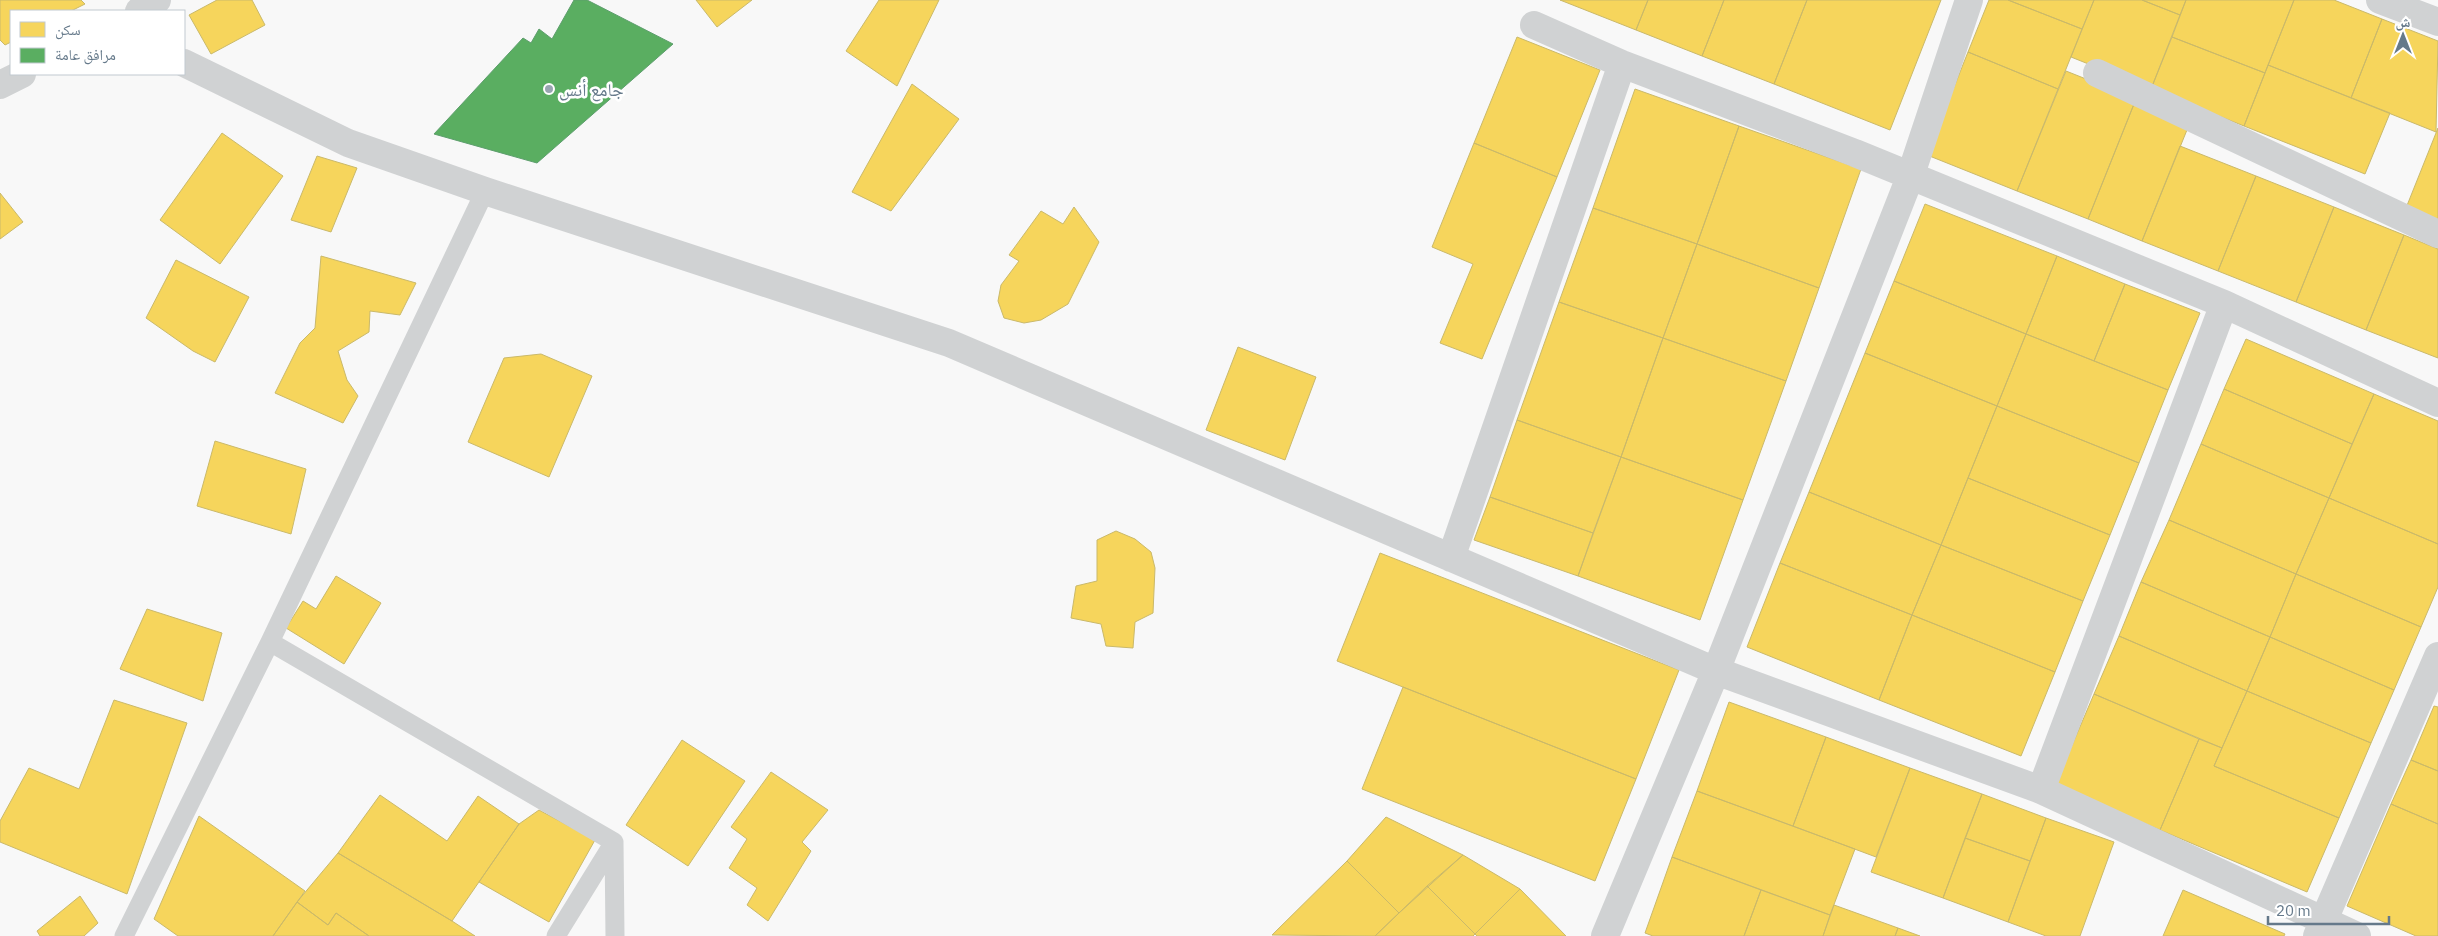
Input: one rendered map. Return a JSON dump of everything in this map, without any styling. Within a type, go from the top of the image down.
[{"type":"street","points":[[141,10],[157,0]]},
{"type":"street","points":[[1605,936],[1716,671],[1910,177],[1968,0]]},
{"type":"street","points":[[2380,0],[2438,22]]},
{"type":"street","points":[[1534,25],[1622,64],[1855,153],[2224,304],[2438,403]]},
{"type":"street","points":[[185,63],[348,143],[485,191],[948,343],[1716,671],[2041,790],[2320,928],[2357,936]]},
{"type":"street","points":[[1451,558],[1622,64]]},
{"type":"street","points":[[2097,73],[2438,234]]},
{"type":"street","points":[[0,85],[20,75]]},
{"type":"street","points":[[2041,790],[2224,304]]},
{"type":"street","points":[[2320,928],[2438,656]]},
{"type":"lane","points":[[124,936],[270,642],[485,191]]},
{"type":"lane","points":[[270,642],[614,842]]},
{"type":"lane","points":[[556,936],[614,842]]},
{"type":"lane","points":[[614,842],[615,936]]},
{"type":"building: سكن","points":[[0,0],[81,0],[85,4],[73,10],[10,10],[10,42],[5,45],[0,40]]},
{"type":"building: سكن","points":[[217,0],[252,0],[265,25],[211,54],[189,15]]},
{"type":"building: سكن","points":[[696,0],[752,0],[717,27]]},
{"type":"building: سكن","points":[[879,0],[939,0],[897,86],[846,51]]},
{"type":"building: سكن","points":[[1560,0],[1648,0],[1636,30]]},
{"type":"building: سكن","points":[[1648,0],[1724,0],[1702,56],[1636,30]]},
{"type":"building: سكن","points":[[1724,0],[1807,0],[1774,84],[1702,56]]},
{"type":"building: سكن","points":[[1807,0],[1941,0],[1890,130],[1774,84]]},
{"type":"building: سكن","points":[[1989,0],[2008,0],[2082,29],[2058,89],[1968,52]]},
{"type":"building: سكن","points":[[2008,0],[2094,0],[2082,29]]},
{"type":"building: سكن","points":[[2094,0],[2142,0],[2180,15],[2151,89],[2071,57]]},
{"type":"building: سكن","points":[[2142,0],[2186,0],[2180,15]]},
{"type":"building: سكن","points":[[2186,0],[2294,0],[2265,73],[2172,37]]},
{"type":"building: سكن","points":[[2294,0],[2334,0],[2382,19],[2351,98],[2268,65]]},
{"type":"building: سكن","points":[[2382,19],[2438,41],[2436,132],[2351,98]]},
{"type":"building: سكن","points":[[1517,37],[1600,70],[1557,177],[1474,143]]},
{"type":"building: سكن","points":[[2172,37],[2265,73],[2244,126],[2151,89]]},
{"type":"building: سكن","points":[[1968,52],[2058,89],[2017,191],[1927,155]]},
{"type":"building: سكن","points":[[2268,65],[2390,113],[2365,174],[2244,126]]},
{"type":"building: سكن","points":[[2066,71],[2136,99],[2088,219],[2017,191]]},
{"type":"building: سكن","points":[[912,84],[959,119],[891,211],[852,192]]},
{"type":"building: سكن","points":[[1635,89],[1739,126],[1697,244],[1593,208]]},
{"type":"building: سكن","points":[[2136,99],[2191,120],[2142,241],[2088,219]]},
{"type":"building: سكن","points":[[1739,126],[1861,169],[1819,288],[1697,244]]},
{"type":"building: سكن","points":[[2438,128],[2438,220],[2406,208]]},
{"type":"building: سكن","points":[[222,133],[283,176],[220,264],[160,220]]},
{"type":"building: سكن","points":[[1474,143],[1557,177],[1482,359],[1440,343],[1473,264],[1432,247]]},
{"type":"building: سكن","points":[[2180,146],[2256,176],[2218,271],[2142,241]]},
{"type":"building: سكن","points":[[317,156],[357,168],[331,232],[291,220]]},
{"type":"building: سكن","points":[[2256,176],[2334,207],[2296,302],[2218,271]]},
{"type":"building: سكن","points":[[0,193],[23,222],[0,239]]},
{"type":"building: سكن","points":[[1925,204],[2057,256],[2026,334],[1894,281]]},
{"type":"building: سكن","points":[[1074,207],[1099,242],[1068,304],[1041,320],[1024,323],[1004,318],[998,301],[1001,285],[1019,261],[1009,255],[1041,211],[1063,224]]},
{"type":"building: سكن","points":[[2334,207],[2404,235],[2366,330],[2296,302]]},
{"type":"building: سكن","points":[[1593,208],[1697,244],[1663,338],[1559,302]]},
{"type":"building: سكن","points":[[2404,235],[2438,249],[2438,358],[2366,330]]},
{"type":"building: سكن","points":[[1697,244],[1819,288],[1786,381],[1663,338]]},
{"type":"building: سكن","points":[[321,256],[416,283],[400,315],[370,311],[369,332],[338,351],[347,380],[358,396],[343,423],[275,393],[300,343],[315,328]]},
{"type":"building: سكن","points":[[2057,256],[2125,284],[2094,361],[2026,334]]},
{"type":"building: سكن","points":[[176,260],[249,297],[215,362],[193,351],[146,318]]},
{"type":"building: سكن","points":[[1894,281],[2026,334],[1997,406],[1865,353]]},
{"type":"building: سكن","points":[[2125,284],[2200,313],[2168,390],[2094,361]]},
{"type":"building: سكن","points":[[1559,302],[1663,338],[1621,457],[1517,420]]},
{"type":"building: سكن","points":[[2026,334],[2168,390],[2139,463],[1997,406]]},
{"type":"building: سكن","points":[[1663,338],[1786,381],[1743,500],[1621,457]]},
{"type":"building: سكن","points":[[2246,339],[2374,394],[2352,444],[2224,389]]},
{"type":"building: سكن","points":[[1238,347],[1316,377],[1285,460],[1206,430]]},
{"type":"building: سكن","points":[[1865,353],[1997,406],[1941,545],[1809,492]]},
{"type":"building: سكن","points":[[541,354],[592,376],[549,477],[468,442],[504,358]]},
{"type":"building: سكن","points":[[2224,389],[2352,444],[2329,498],[2201,444]]},
{"type":"building: سكن","points":[[2374,394],[2438,421],[2438,544],[2329,498]]},
{"type":"building: سكن","points":[[1997,406],[2139,463],[2110,535],[1968,478]]},
{"type":"building: سكن","points":[[1517,420],[1621,457],[1593,533],[1490,497]]},
{"type":"building: سكن","points":[[215,441],[306,469],[291,534],[197,506]]},
{"type":"building: سكن","points":[[2201,444],[2329,498],[2296,574],[2169,520]]},
{"type":"building: سكن","points":[[1621,457],[1743,500],[1700,620],[1578,576]]},
{"type":"building: سكن","points":[[1968,478],[2110,535],[2083,601],[1941,545]]},
{"type":"building: سكن","points":[[1809,492],[1941,545],[1912,615],[1780,563]]},
{"type":"building: سكن","points":[[1490,497],[1593,533],[1578,576],[1474,540]]},
{"type":"building: سكن","points":[[2329,498],[2438,544],[2438,587],[2421,627],[2296,574]]},
{"type":"building: سكن","points":[[2169,520],[2296,574],[2270,637],[2141,582]]},
{"type":"building: سكن","points":[[1116,531],[1135,539],[1151,552],[1155,568],[1153,613],[1135,622],[1133,648],[1106,646],[1101,624],[1071,618],[1076,586],[1097,581],[1097,540]]},
{"type":"building: سكن","points":[[1941,545],[2083,601],[2055,672],[1912,615]]},
{"type":"building: سكن","points":[[1380,553],[1679,670],[1636,779],[1337,661]]},
{"type":"building: سكن","points":[[1780,563],[1912,615],[1879,700],[1747,647]]},
{"type":"building: سكن","points":[[2296,574],[2421,627],[2394,690],[2270,637]]},
{"type":"building: سكن","points":[[336,576],[381,603],[344,664],[286,628],[303,601],[316,609]]},
{"type":"building: سكن","points":[[2141,582],[2270,637],[2247,691],[2119,636]]},
{"type":"building: سكن","points":[[147,609],[222,633],[203,701],[120,669]]},
{"type":"building: سكن","points":[[1912,615],[2055,672],[2021,756],[1879,700]]},
{"type":"building: سكن","points":[[2119,636],[2247,691],[2222,748],[2094,694]]},
{"type":"building: سكن","points":[[2270,637],[2394,690],[2371,743],[2247,691]]},
{"type":"building: سكن","points":[[1403,687],[1636,779],[1595,881],[1362,789]]},
{"type":"building: سكن","points":[[2247,691],[2371,743],[2339,818],[2214,766]]},
{"type":"building: سكن","points":[[2094,694],[2199,739],[2160,830],[2055,785]]},
{"type":"building: سكن","points":[[114,700],[187,723],[127,894],[0,842],[0,821],[29,768],[79,789]]},
{"type":"building: سكن","points":[[1729,702],[1826,737],[1793,826],[1697,791]]},
{"type":"building: سكن","points":[[2434,706],[2438,707],[2438,771],[2411,760]]},
{"type":"building: سكن","points":[[1826,737],[1910,768],[1876,857],[1793,826]]},
{"type":"building: سكن","points":[[2199,739],[2222,748],[2214,766],[2339,818],[2307,892],[2160,830]]},
{"type":"building: سكن","points":[[682,740],[745,781],[688,866],[626,825]]},
{"type":"building: سكن","points":[[2411,760],[2438,771],[2438,824],[2391,804]]},
{"type":"building: سكن","points":[[1910,768],[1982,794],[1943,898],[1871,872]]},
{"type":"building: سكن","points":[[771,772],[828,810],[802,842],[811,851],[768,921],[747,905],[757,888],[729,868],[747,839],[731,827]]},
{"type":"building: سكن","points":[[1697,791],[1855,849],[1830,915],[1672,857]]},
{"type":"building: سكن","points":[[1982,794],[2046,818],[2030,861],[1965,838]]},
{"type":"building: سكن","points":[[380,795],[447,841],[478,796],[519,824],[452,921],[338,853]]},
{"type":"building: سكن","points":[[2391,804],[2438,824],[2438,936],[2416,936],[2347,906]]},
{"type":"building: سكن","points":[[539,810],[595,840],[549,922],[479,882],[519,824]]},
{"type":"building: سكن","points":[[199,816],[305,891],[273,936],[178,936],[154,919]]},
{"type":"building: سكن","points":[[1386,817],[1463,855],[1399,913],[1347,861]]},
{"type":"building: سكن","points":[[2046,818],[2114,842],[2080,936],[2046,936],[2008,922]]},
{"type":"building: سكن","points":[[1965,838],[2030,861],[2008,922],[1943,898]]},
{"type":"building: سكن","points":[[338,853],[475,936],[369,936],[336,913],[328,925],[297,902]]},
{"type":"building: سكن","points":[[1463,855],[1520,889],[1475,934],[1427,886]]},
{"type":"building: سكن","points":[[1672,857],[1761,890],[1744,936],[1653,936],[1645,933]]},
{"type":"building: سكن","points":[[1347,861],[1399,913],[1375,936],[1272,935]]},
{"type":"building: سكن","points":[[1427,886],[1475,934],[1473,936],[1375,936]]},
{"type":"building: سكن","points":[[1520,889],[1566,936],[1477,936],[1475,934]]},
{"type":"building: سكن","points":[[1761,890],[1830,915],[1823,936],[1744,936]]},
{"type":"building: سكن","points":[[2183,890],[2285,934],[2284,936],[2163,936]]},
{"type":"building: سكن","points":[[80,896],[98,923],[84,936],[40,936],[37,931]]},
{"type":"building: سكن","points":[[297,902],[328,925],[336,913],[369,936],[273,936]]},
{"type":"building: سكن","points":[[1834,905],[1898,928],[1895,936],[1823,936]]},
{"type":"building: سكن","points":[[1898,928],[1920,936],[1895,936]]},
{"type":"building: مرافق عامة","name":"جامع أنس","points":[[574,0],[587,0],[673,44],[537,163],[434,134],[523,38],[531,43],[539,29],[552,39]]},
{"type":"place","name":"جامع أنس","points":[[549,89]]}]
